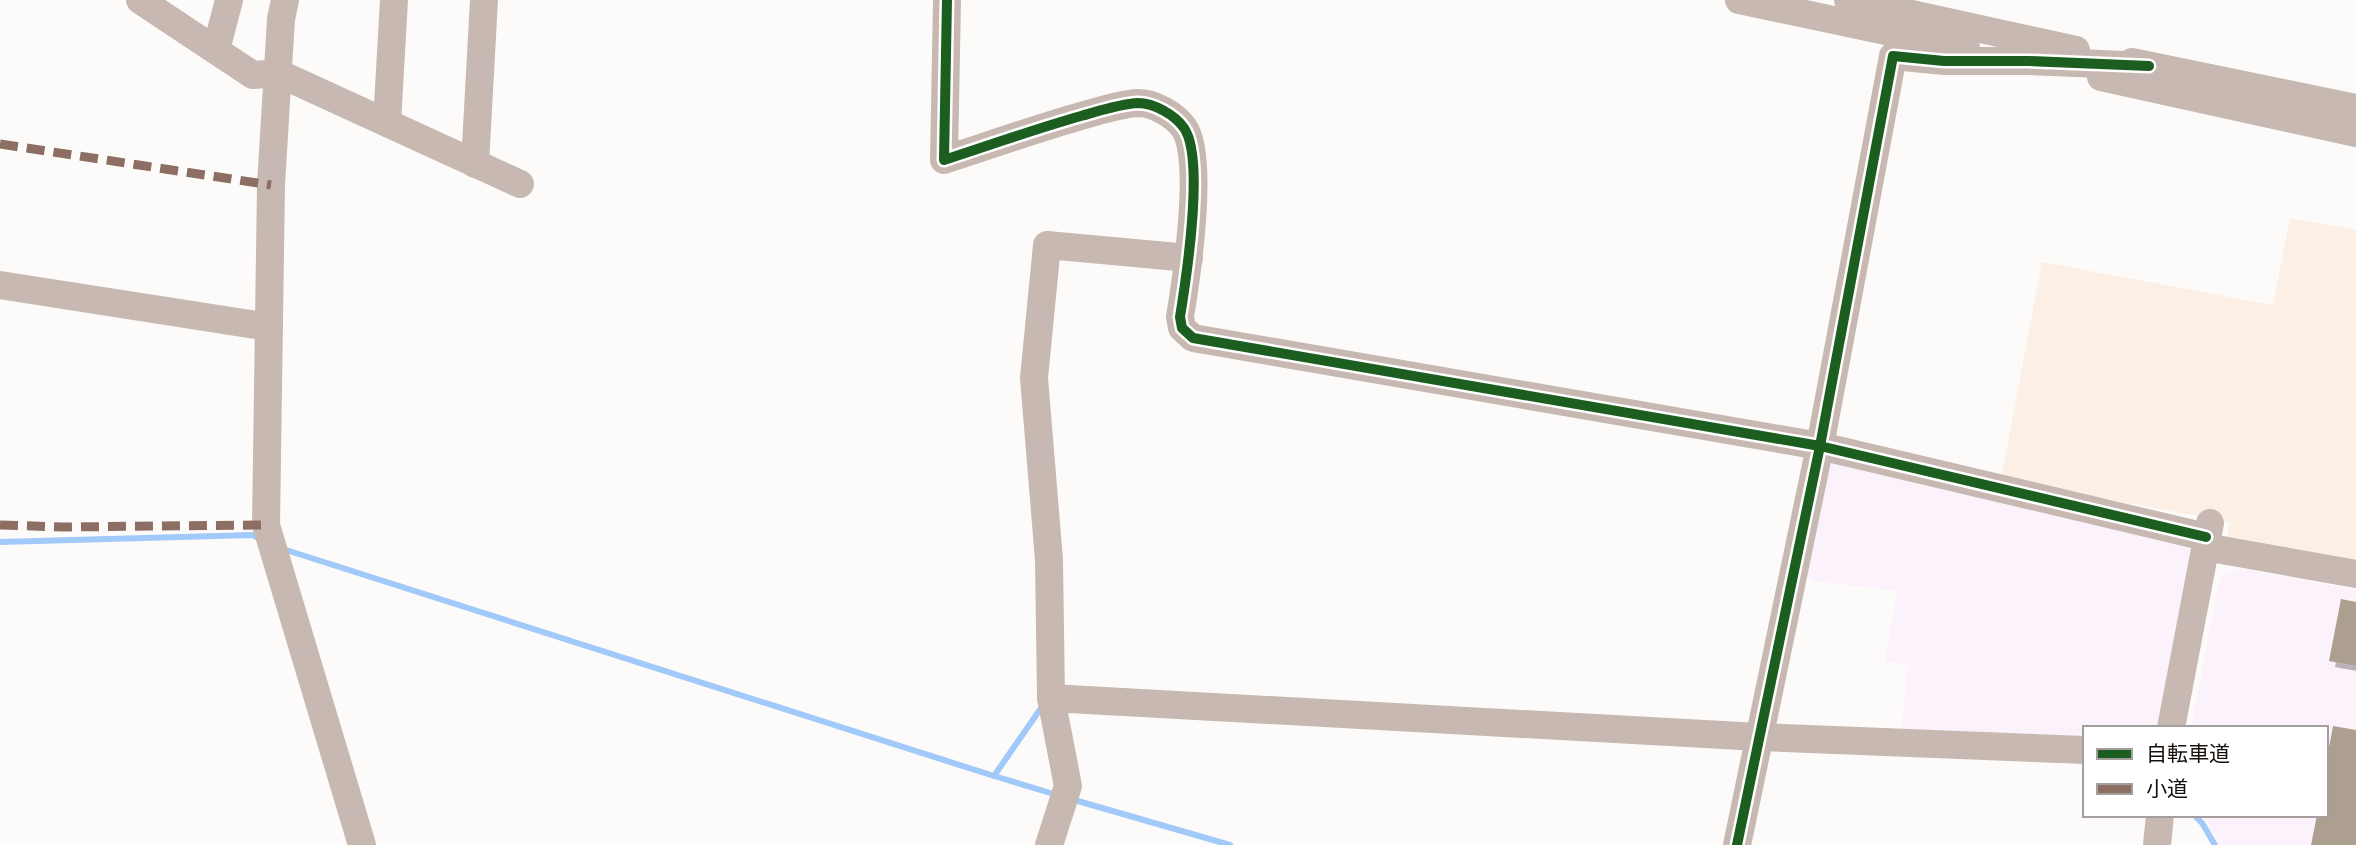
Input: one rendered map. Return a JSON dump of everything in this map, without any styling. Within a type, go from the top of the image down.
[{"type":"street","points":[[140,0],[253,75],[278,73],[520,184]]},
{"type":"street","points":[[216,50],[229,0]]},
{"type":"street","points":[[285,0],[281,19],[271,185],[266,525],[362,845]]},
{"type":"street","points":[[387,124],[394,0]]},
{"type":"street","points":[[475,164],[484,0]]},
{"type":"street","points":[[947,0],[944,160],[1049,125],[1108,108],[1140,103],[1157,107],[1185,128],[1192,154],[1189,258],[1180,317],[1182,328],[1193,338],[1819,446],[2207,536],[2356,574]]},
{"type":"street","points":[[1739,0],[2356,133]]},
{"type":"street","points":[[1848,0],[2356,108]]},
{"type":"street","points":[[1737,845],[1819,446],[1893,56],[1944,61],[2149,66]]},
{"type":"street","points":[[1049,845],[1068,786],[1051,698],[1049,560],[1034,378],[1047,245],[1189,258]]},
{"type":"street","points":[[0,285],[269,327]]},
{"type":"street","points":[[2171,726],[2207,536]]},
{"type":"street","points":[[1051,698],[1759,737],[2083,750]]},
{"type":"street","points":[[2157,845],[2160,817]]},
{"type":"shaded area","points":[[2290,218],[2356,230],[2356,560],[2227,536],[2229,522],[2001,479],[2042,262],[2273,305]]},
{"type":"shaded area","points":[[1824,455],[2192,541],[2159,726],[2083,726],[2083,743],[1901,733],[1908,665],[1885,661],[1897,591],[1813,581],[1802,569]]},
{"type":"shaded area","points":[[2238,568],[2356,590],[2356,845],[2220,845],[2203,817],[2328,817],[2328,726],[2191,726],[2220,576]]},
{"type":"building","points":[[2341,599],[2356,602],[2356,666],[2329,661]]},
{"type":"building","points":[[2333,726],[2356,730],[2356,845],[2311,845],[2317,817],[2328,817],[2328,752]]},
{"type":"waterway","points":[[0,542],[252,535],[261,539]]},
{"type":"waterway","points":[[283,549],[994,776],[1041,708],[1045,708]]},
{"type":"waterway","points":[[994,776],[1057,795]]},
{"type":"waterway","points":[[1071,799],[1230,845]]},
{"type":"waterway","points":[[2196,817],[2215,845]]},
{"type":"marked path","points":[[0,144],[271,185]]},
{"type":"marked path","points":[[0,525],[266,525]]},
{"type":"cycle path","points":[[947,0],[944,160],[1064,121],[1138,103],[1157,107],[1184,128],[1190,143],[1194,191],[1180,317],[1182,328],[1193,338],[1820,446],[2206,537]]},
{"type":"cycle path","points":[[1737,845],[1820,446],[1893,56],[1944,61],[2149,66]]}]
